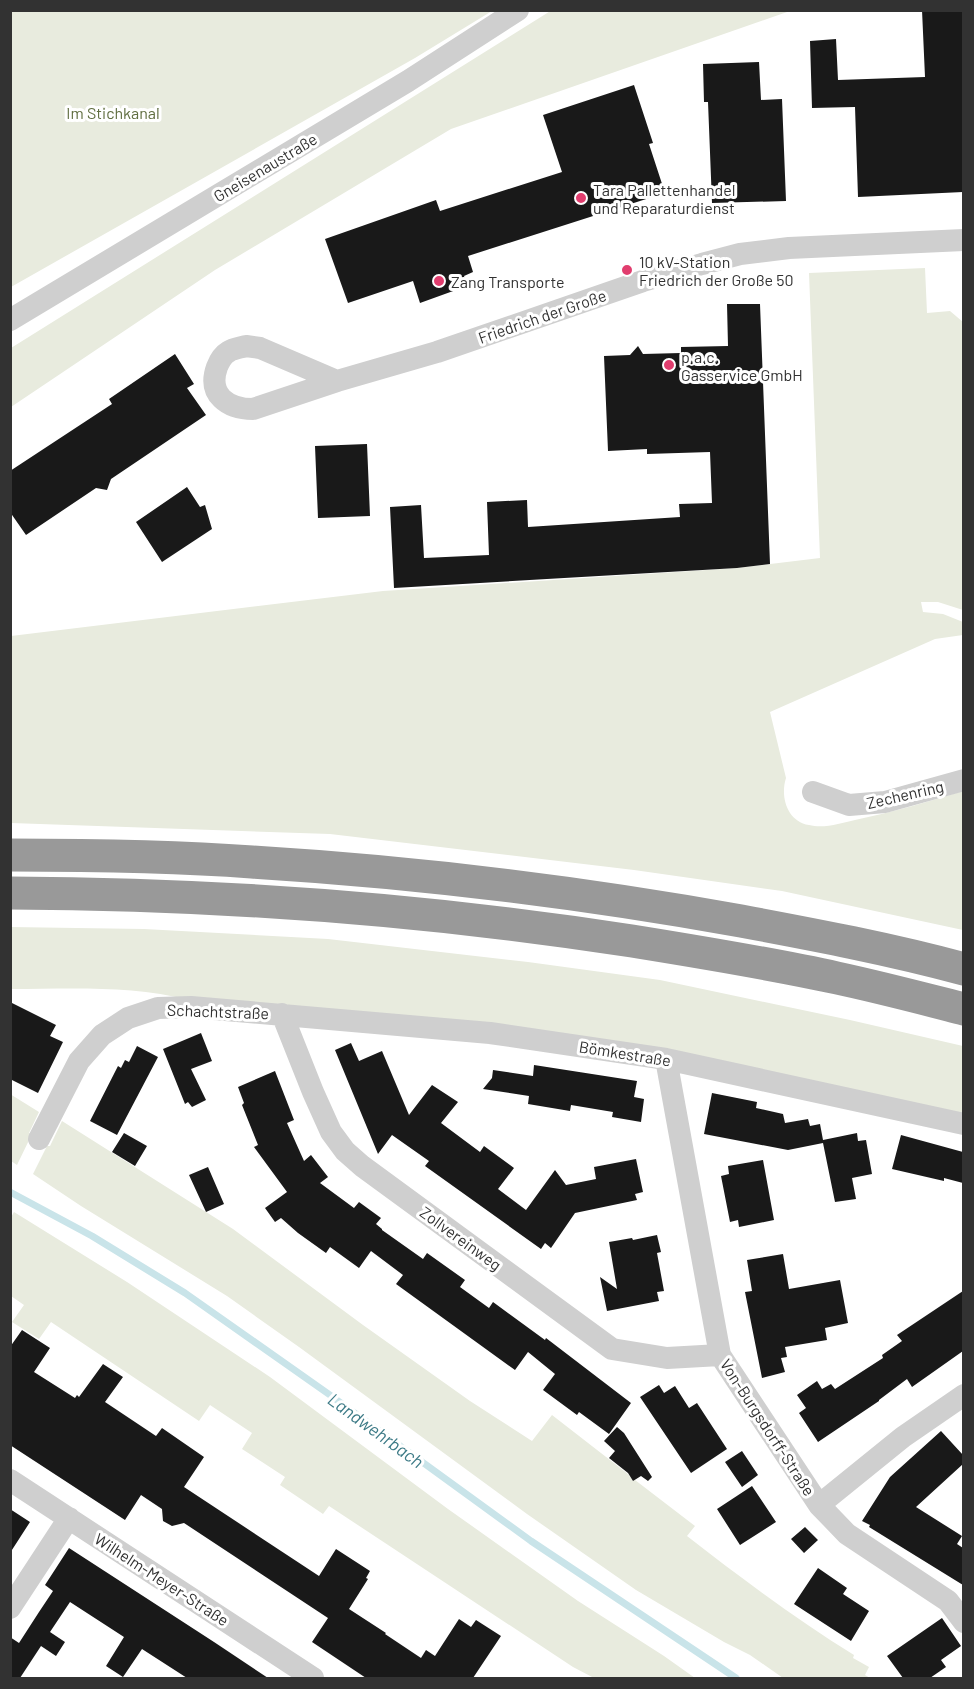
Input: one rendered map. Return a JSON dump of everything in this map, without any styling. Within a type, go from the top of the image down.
[{"type":"highway","points":[[10,855],[106,855],[250,861],[382,871],[494,884],[705,915],[813,935],[963,969]]},
{"type":"highway","points":[[10,893],[223,898],[354,907],[479,920],[691,950],[835,978],[963,1009]]},
{"type":"street","name":"Gneisenaustraße","points":[[10,320],[408,81],[518,10]]},
{"type":"street","name":"Friedrich der Große","points":[[337,381],[260,348],[246,346],[226,353],[219,362],[215,385],[219,396],[229,404],[241,409],[253,409],[337,381],[437,352],[644,281],[740,254],[789,248],[963,240]]},
{"type":"street","name":"Zechenring","points":[[813,792],[849,805],[885,802],[963,780]]},
{"type":"street","name":"Schachtstraße","points":[[39,1139],[79,1062],[102,1035],[128,1018],[158,1008],[191,1007],[282,1014]]},
{"type":"street","name":"Bömkestraße","points":[[282,1014],[490,1033],[666,1059],[963,1124]]},
{"type":"street","name":"Zollvereinweg","points":[[282,1014],[331,1131],[345,1151],[362,1166],[612,1349],[668,1358],[720,1355]]},
{"type":"street","name":"Von-Burgsdorff-Straße","points":[[666,1059],[720,1355],[819,1505],[847,1534],[948,1601],[963,1622]]},
{"type":"street","points":[[819,1505],[903,1437],[963,1395]]},
{"type":"street","name":"Wilhelm-Meyer-Straße","points":[[10,1479],[313,1678]]},
{"type":"street","points":[[10,1608],[69,1518]]},
{"type":"green space","name":"Im Stichkanal","points":[[11,10],[492,11],[415,58],[11,287]]},
{"type":"green space","points":[[552,10],[790,11],[451,129],[215,270],[11,407],[11,348]]},
{"type":"green space","points":[[925,268],[927,313],[950,311],[963,322],[963,610],[938,602],[921,602],[923,612],[943,614],[963,622],[963,635],[935,639],[770,712],[786,778],[785,800],[790,813],[801,823],[815,826],[832,825],[963,791],[963,930],[782,891],[634,870],[330,834],[11,823],[11,636],[383,591],[737,568],[820,558],[809,273]]},
{"type":"green space","points":[[10,927],[144,929],[328,939],[660,980],[963,1046],[963,1116],[902,1100],[145,992],[100,989],[11,989]]},
{"type":"green space","points":[[10,1094],[39,1112],[29,1133],[32,1134],[17,1165],[11,1161]]},
{"type":"green space","points":[[62,1121],[233,1229],[470,1401],[532,1441],[552,1415],[628,1474],[633,1481],[635,1480],[695,1526],[687,1536],[769,1598],[869,1667],[865,1675],[870,1678],[783,1678],[750,1655],[636,1590],[527,1514],[227,1296],[33,1174]]},
{"type":"green space","points":[[14,1212],[127,1282],[270,1377],[448,1509],[578,1601],[695,1678],[594,1678],[573,1667],[329,1506],[323,1514],[280,1485],[285,1477],[242,1449],[252,1433],[210,1405],[199,1421],[51,1322],[39,1339],[12,1322],[24,1305],[11,1296],[10,1219]]},
{"type":"building","points":[[922,10],[963,10],[963,192],[858,197],[855,107],[812,108],[810,41],[836,39],[838,80],[925,77]]},
{"type":"building","points":[[759,62],[761,100],[782,99],[786,201],[712,203],[708,102],[704,102],[703,64]]},
{"type":"building","points":[[634,85],[653,143],[649,144],[665,193],[468,256],[473,272],[464,276],[467,286],[420,303],[413,281],[348,303],[325,239],[436,200],[440,211],[562,172],[543,115]]},
{"type":"building","points":[[727,304],[760,304],[770,564],[737,568],[394,588],[390,507],[421,505],[424,558],[489,555],[487,502],[527,500],[528,527],[680,517],[679,504],[712,503],[710,452],[647,454],[647,449],[608,451],[604,356],[630,355],[638,346],[643,354],[681,353],[681,347],[728,346]]},
{"type":"building","points":[[175,354],[194,384],[187,388],[206,415],[111,479],[107,490],[96,488],[26,535],[10,512],[10,471],[112,404],[109,399]]},
{"type":"building","points":[[367,444],[370,516],[318,518],[315,446]]},
{"type":"building","points":[[187,487],[200,507],[205,505],[212,529],[162,562],[136,522]]},
{"type":"building","points":[[10,1002],[56,1025],[50,1036],[63,1042],[38,1093],[10,1079]]},
{"type":"building","points":[[201,1033],[212,1061],[191,1069],[206,1100],[192,1107],[188,1102],[185,1104],[163,1049]]},
{"type":"building","points":[[351,1043],[359,1061],[382,1051],[409,1115],[432,1085],[458,1102],[441,1123],[480,1152],[484,1146],[514,1168],[498,1189],[526,1210],[555,1170],[566,1185],[596,1179],[594,1167],[636,1159],[643,1192],[635,1194],[637,1200],[575,1213],[551,1248],[545,1243],[541,1249],[425,1166],[429,1161],[392,1135],[378,1154],[335,1050]]},
{"type":"building","points":[[137,1046],[158,1057],[117,1135],[90,1121],[118,1066],[121,1068],[125,1060],[129,1062]]},
{"type":"building","points":[[534,1065],[637,1081],[634,1097],[644,1099],[641,1122],[612,1117],[613,1112],[571,1105],[570,1111],[528,1104],[529,1096],[483,1089],[492,1078],[493,1070],[533,1076]]},
{"type":"building","points":[[275,1071],[294,1120],[287,1123],[304,1161],[311,1155],[328,1177],[320,1183],[354,1208],[359,1202],[381,1218],[376,1224],[382,1230],[423,1259],[427,1253],[465,1280],[460,1287],[489,1308],[493,1302],[545,1340],[546,1338],[631,1403],[609,1434],[579,1412],[577,1415],[543,1390],[555,1374],[528,1352],[515,1370],[396,1284],[403,1275],[371,1251],[359,1268],[330,1247],[326,1253],[281,1218],[275,1222],[265,1208],[287,1192],[254,1147],[258,1145],[242,1105],[244,1103],[238,1087]]},
{"type":"building","points":[[712,1093],[757,1102],[756,1108],[783,1114],[785,1123],[808,1119],[810,1126],[820,1124],[823,1140],[857,1133],[858,1141],[866,1140],[872,1174],[852,1178],[856,1199],[835,1202],[823,1143],[788,1150],[704,1134]]},
{"type":"building","points":[[124,1133],[147,1146],[135,1166],[112,1152]]},
{"type":"building","points":[[901,1135],[963,1152],[963,1183],[892,1169]]},
{"type":"building","points":[[763,1160],[774,1220],[739,1227],[738,1220],[730,1222],[721,1176],[729,1174],[728,1166]]},
{"type":"building","points":[[208,1167],[224,1204],[206,1212],[189,1175]]},
{"type":"building","points":[[657,1235],[661,1252],[657,1253],[664,1291],[657,1292],[659,1301],[607,1311],[600,1277],[617,1289],[609,1242]]},
{"type":"building","points":[[783,1254],[789,1289],[840,1280],[848,1323],[825,1328],[827,1340],[785,1347],[787,1357],[781,1358],[785,1372],[762,1378],[745,1292],[752,1291],[747,1260]]},
{"type":"building","points":[[963,1291],[963,1351],[912,1387],[907,1379],[818,1442],[799,1413],[806,1408],[797,1395],[817,1381],[822,1389],[831,1384],[835,1389],[883,1358],[882,1355],[902,1341],[897,1335]]},
{"type":"building","points":[[22,1330],[50,1348],[34,1372],[75,1398],[77,1395],[79,1397],[103,1364],[123,1377],[105,1402],[156,1436],[162,1428],[204,1457],[184,1487],[319,1576],[336,1549],[370,1571],[366,1578],[368,1579],[349,1609],[421,1658],[426,1650],[435,1656],[459,1619],[471,1627],[476,1620],[501,1636],[473,1678],[366,1678],[312,1642],[328,1618],[184,1523],[172,1526],[163,1521],[162,1509],[141,1495],[125,1520],[10,1445],[10,1347]]},
{"type":"building","points":[[659,1385],[664,1393],[675,1386],[689,1408],[697,1403],[727,1449],[691,1473],[640,1397]]},
{"type":"building","points":[[617,1427],[624,1433],[652,1477],[648,1481],[641,1476],[633,1481],[628,1473],[609,1458],[615,1451],[604,1441]]},
{"type":"building","points":[[941,1431],[963,1455],[963,1464],[916,1507],[962,1536],[957,1544],[963,1548],[963,1585],[862,1521],[890,1477]]},
{"type":"building","points":[[742,1451],[758,1475],[742,1487],[725,1462]]},
{"type":"building","points":[[752,1486],[776,1522],[740,1545],[717,1509]]},
{"type":"building","points":[[10,1509],[30,1522],[10,1553]]},
{"type":"building","points":[[805,1527],[818,1540],[804,1553],[791,1539]]},
{"type":"building","points":[[69,1548],[268,1678],[187,1678],[142,1649],[123,1677],[106,1666],[124,1637],[70,1602],[50,1632],[65,1642],[56,1656],[41,1646],[20,1678],[10,1678],[10,1637],[19,1643],[53,1591],[45,1585]]},
{"type":"building","points":[[818,1568],[847,1588],[843,1594],[869,1611],[851,1641],[794,1604]]},
{"type":"building","points":[[942,1618],[961,1646],[941,1660],[946,1667],[930,1678],[903,1678],[887,1656]]},
{"type":"waterway","name":"Landwehrbach","points":[[10,1192],[92,1236],[185,1293],[531,1541],[736,1678]]},
{"type":"place","name":"Tara Pallettenhandel und Reparaturdienst","points":[[581,198]]},
{"type":"place","name":"10 kV-Station Friedrich der Große 50","points":[[627,270]]},
{"type":"place","name":"Zang Transporte","points":[[439,281]]},
{"type":"place","name":"p.a.c. Gasservice GmbH","points":[[669,365]]}]
